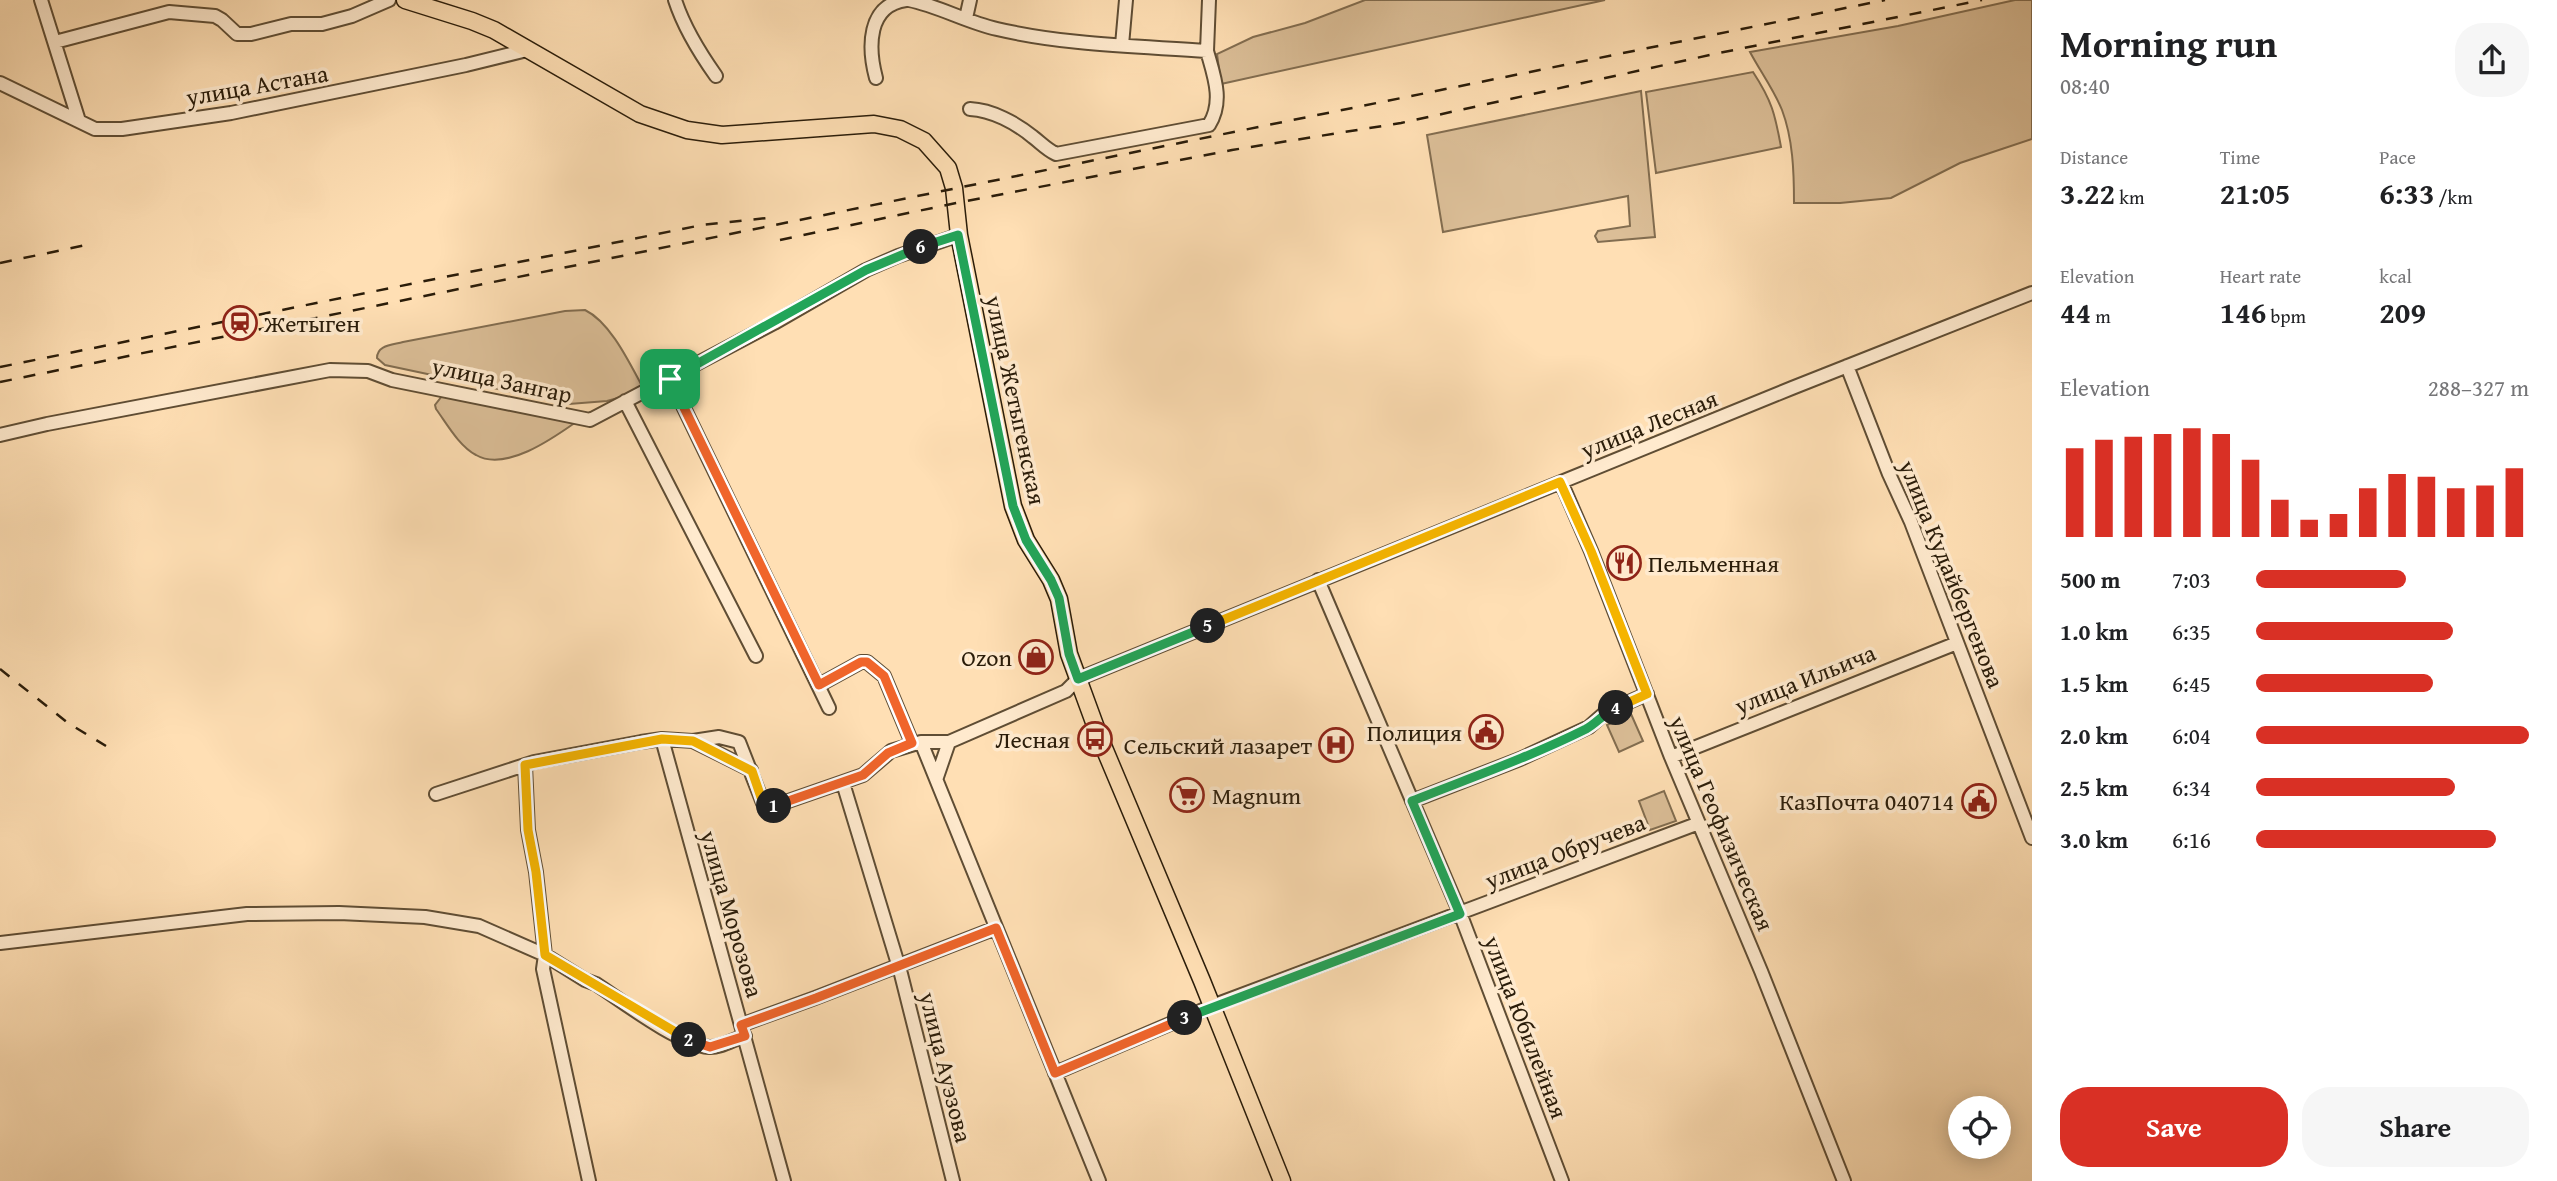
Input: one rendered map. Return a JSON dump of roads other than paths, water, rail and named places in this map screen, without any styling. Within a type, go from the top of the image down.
[{"type":"main road","name":"улица Жетыгенская","points":[[405,0],[472,21],[640,114],[687,130],[722,135],[874,124],[900,129],[924,141],[948,168],[954,188],[958,235],[1013,506],[1026,540],[1059,598],[1069,654],[1099,736],[1282,1181]]},
{"type":"street","points":[[41,0],[79,121]]},
{"type":"street","points":[[55,42],[169,12],[215,16],[237,34],[251,34],[291,24],[321,24],[389,0]]},
{"type":"street","points":[[675,0],[695,46],[716,76]]},
{"type":"street","points":[[876,78],[872,41],[877,16],[885,6],[895,1],[907,0],[995,28],[1034,36],[1207,51]]},
{"type":"street","points":[[966,18],[970,0]]},
{"type":"street","points":[[1122,45],[1126,0]]},
{"type":"street","points":[[970,109],[1009,121],[1033,137],[1045,149],[1056,153],[1209,125],[1217,106],[1217,94],[1207,51],[1209,0]]},
{"type":"street","name":"улица Астана","points":[[0,83],[95,129],[122,129],[231,113],[527,50]]},
{"type":"street","name":"улица Зангар","points":[[0,435],[140,405],[330,370],[368,371],[392,380],[590,420],[670,379],[866,270],[958,235]]},
{"type":"street","name":"улица Лесная","points":[[843,783],[863,775],[888,753],[916,743],[949,742],[1066,691],[1078,679],[2032,293]]},
{"type":"street","name":"улица Кудайбергенова","points":[[1847,366],[1889,474],[1911,522],[2032,838]]},
{"type":"street","points":[[670,379],[830,708]]},
{"type":"street","points":[[625,401],[756,656]]},
{"type":"street","name":"улица Геофизическая","points":[[1560,482],[1591,551],[1671,757],[1761,971],[1844,1181]]},
{"type":"street","name":"улица Юбилейная","points":[[1318,580],[1460,914],[1562,1181]]},
{"type":"street","name":"улица Ильича","points":[[1671,757],[1956,643]]},
{"type":"street","points":[[819,685],[861,662],[867,662],[884,676],[916,743],[937,777],[1100,1181]]},
{"type":"street","points":[[1412,801],[1566,738],[1589,727],[1606,712],[1647,694]]},
{"type":"street","points":[[436,794],[525,765],[662,739],[693,741],[719,737],[739,742],[763,803],[768,807],[843,783]]},
{"type":"street","name":"улица Морозова","points":[[662,739],[783,1181]]},
{"type":"street","points":[[693,741],[752,771]]},
{"type":"street","points":[[937,777],[949,742]]},
{"type":"street","points":[[525,765],[528,830],[536,872],[545,955],[543,969],[589,1181]]},
{"type":"street","name":"улица Ауэзова","points":[[843,783],[898,966],[953,1181]]},
{"type":"street","name":"улица Обручева","points":[[1055,1073],[1212,1006],[1699,823]]},
{"type":"street","points":[[0,943],[247,914],[339,913],[425,917],[479,926],[545,955],[662,1026],[696,1044],[710,1047],[743,1030],[996,928]]},
{"type":"railway","points":[[0,382],[1885,0]]},
{"type":"railway","points":[[780,240],[1232,150],[1401,123],[1719,53],[1982,0]]},
{"type":"railway","points":[[0,367],[702,225],[776,217]]},
{"type":"railway","points":[[0,263],[91,244]]},
{"type":"railway","points":[[0,669],[68,723],[106,746]]},
{"type":"place","name":"Жетыген","points":[[240,323]]},
{"type":"place","name":"Пельменная","points":[[1624,563]]},
{"type":"place","name":"Ozon","points":[[1036,657]]},
{"type":"place","name":"Полиция","points":[[1486,732]]},
{"type":"place","name":"Лесная","points":[[1095,739]]},
{"type":"place","name":"Сельский лазарет","points":[[1336,745]]},
{"type":"place","name":"Magnum","points":[[1187,795]]},
{"type":"place","name":"КазПочта 040714","points":[[1979,801]]}]
